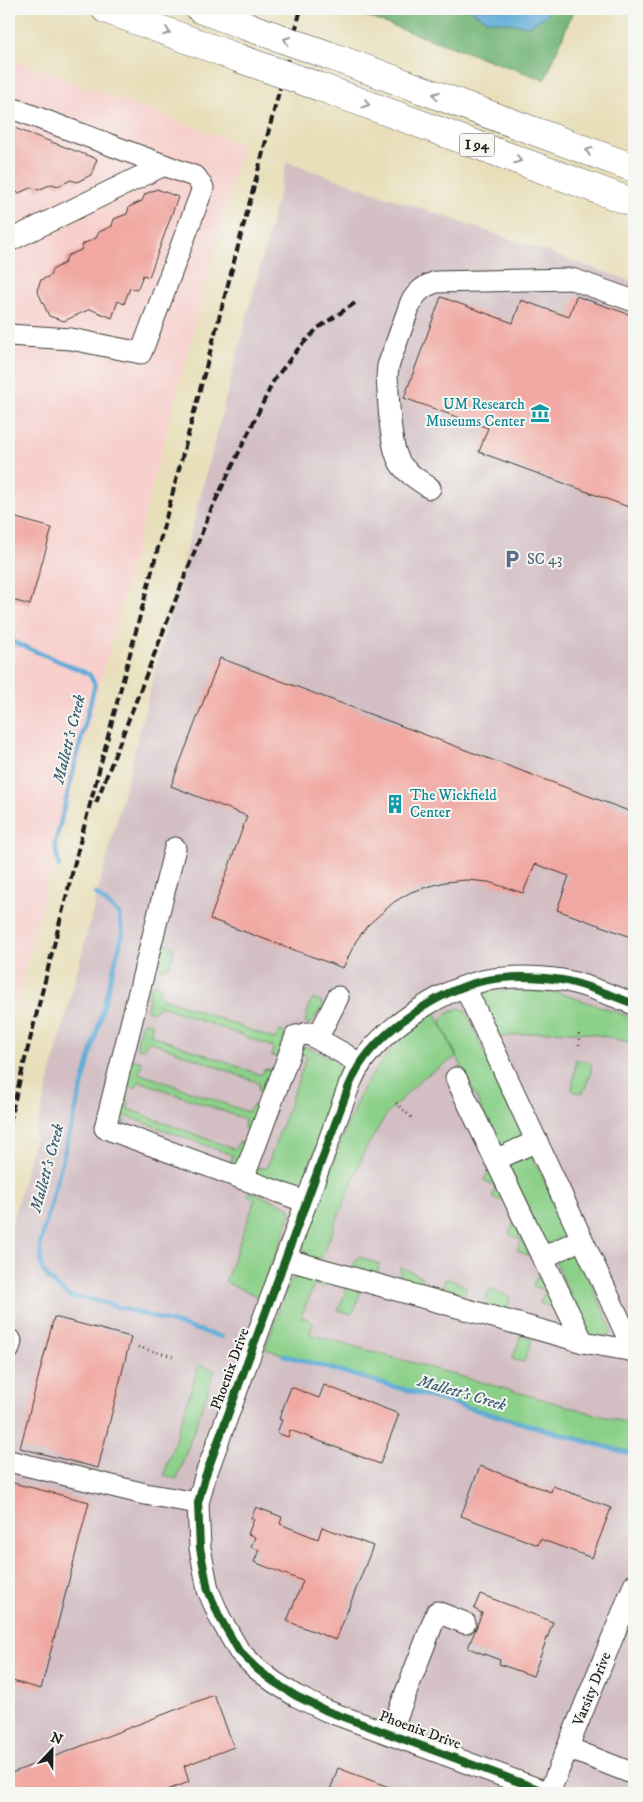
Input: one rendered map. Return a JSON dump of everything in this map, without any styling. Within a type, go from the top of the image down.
[{"type":"highway","name":"I 94","points":[[105,9],[634,203]]},
{"type":"highway","name":"I 94","points":[[200,9],[634,168]]},
{"type":"street","points":[[9,107],[196,177],[203,188],[142,353],[71,339],[9,335]]},
{"type":"street","points":[[9,241],[164,165]]},
{"type":"street","points":[[430,488],[400,464],[394,450],[387,377],[388,366],[411,302],[417,293],[425,286],[436,282],[572,279],[634,301]]},
{"type":"street","points":[[176,848],[105,1128],[306,1202]]},
{"type":"street","name":"Phoenix Drive","points":[[549,1793],[327,1711],[296,1696],[262,1673],[239,1651],[220,1618],[208,1590],[200,1548],[198,1503],[205,1477],[349,1086],[360,1065],[387,1034],[435,999],[465,987],[493,979],[529,978],[562,980],[592,988],[634,1004]]},
{"type":"street","points":[[465,987],[634,1351]]},
{"type":"street","points":[[243,1179],[296,1036],[321,1031],[338,997]]},
{"type":"street","points":[[307,1033],[360,1065]]},
{"type":"street","points":[[456,1078],[583,1342]]},
{"type":"street","points":[[495,1160],[536,1141]]},
{"type":"street","points":[[543,1258],[582,1238]]},
{"type":"street","points":[[285,1259],[583,1342],[634,1351]]},
{"type":"street","points":[[9,1461],[146,1494],[198,1503]]},
{"type":"street","name":"Varsity Drive","points":[[549,1793],[634,1585]]},
{"type":"street","points":[[390,1734],[437,1612],[464,1622]]},
{"type":"street","points":[[568,1748],[634,1774]]},
{"type":"path","points":[[579,1031],[579,1045]]},
{"type":"path","points":[[396,1103],[412,1118]]},
{"type":"path","points":[[138,1347],[176,1357]]},
{"type":"shaded area","points":[[9,58],[242,145],[9,1030]]},
{"type":"shaded area","points":[[287,162],[634,282],[634,1793],[9,1793],[9,1235]]},
{"type":"green space","points":[[345,9],[574,9],[545,80]]},
{"type":"green space","points":[[166,943],[173,947],[172,959],[168,967],[161,969],[158,966],[163,944]]},
{"type":"green space","points":[[155,984],[160,987],[159,996],[274,1039],[280,1031],[284,1032],[285,1036],[276,1057],[272,1056],[273,1047],[159,1005],[152,1012],[147,1010],[150,988]]},
{"type":"green space","points":[[510,990],[560,993],[634,1018],[634,1044],[598,1035],[566,1032],[533,1033],[497,1038],[481,999],[483,991]]},
{"type":"green space","points":[[313,998],[322,1002],[323,1006],[310,1024],[305,1023],[309,1005]]},
{"type":"green space","points":[[459,1008],[465,1010],[523,1136],[502,1147],[499,1146],[441,1023],[445,1015]]},
{"type":"green space","points":[[435,1012],[456,1057],[422,1078],[386,1115],[365,1150],[321,1259],[309,1258],[302,1246],[363,1087],[387,1054],[412,1029]]},
{"type":"green space","points":[[146,1022],[152,1024],[151,1035],[261,1075],[264,1070],[270,1070],[271,1073],[262,1094],[258,1090],[259,1083],[149,1041],[143,1049],[138,1048],[139,1033],[142,1024]]},
{"type":"green space","points":[[304,1046],[341,1062],[346,1069],[302,1184],[296,1188],[253,1175],[257,1167],[266,1169],[307,1056],[300,1053],[300,1047]]},
{"type":"green space","points":[[131,1059],[142,1062],[139,1073],[248,1112],[253,1105],[256,1106],[257,1112],[253,1122],[247,1131],[244,1128],[245,1119],[139,1081],[136,1088],[129,1086],[126,1083]]},
{"type":"green space","points":[[576,1059],[591,1064],[591,1073],[583,1093],[572,1090]]},
{"type":"green space","points":[[122,1097],[126,1097],[128,1100],[128,1109],[234,1149],[239,1142],[242,1142],[244,1147],[236,1165],[233,1167],[231,1164],[232,1155],[126,1116],[124,1124],[118,1123]]},
{"type":"green space","points":[[532,1155],[569,1233],[567,1236],[545,1245],[506,1163]]},
{"type":"green space","points":[[490,1169],[504,1202],[492,1197],[496,1186],[484,1180]]},
{"type":"green space","points":[[250,1191],[289,1207],[291,1213],[260,1297],[225,1282],[255,1200],[249,1197],[248,1193]]},
{"type":"green space","points":[[514,1222],[529,1256],[517,1250],[521,1240],[509,1234]]},
{"type":"green space","points":[[577,1252],[612,1330],[611,1333],[598,1339],[587,1336],[555,1260]]},
{"type":"green space","points":[[360,1257],[379,1264],[377,1276],[352,1268]]},
{"type":"green space","points":[[401,1267],[422,1277],[419,1289],[396,1281]]},
{"type":"green space","points":[[537,1276],[539,1276],[553,1308],[540,1303],[545,1291],[533,1286]]},
{"type":"green space","points":[[301,1277],[327,1282],[328,1284],[324,1287],[314,1285],[301,1317],[309,1319],[313,1323],[310,1334],[634,1425],[634,1453],[265,1349],[289,1282]]},
{"type":"green space","points":[[447,1278],[465,1286],[466,1290],[462,1300],[438,1292],[445,1286],[443,1283]]},
{"type":"green space","points":[[347,1286],[360,1293],[354,1311],[350,1314],[338,1310],[346,1292],[344,1288]]},
{"type":"green space","points":[[490,1289],[510,1297],[507,1311],[482,1304],[485,1303]]},
{"type":"green space","points":[[521,1335],[532,1339],[524,1362],[514,1360],[513,1357]]},
{"type":"green space","points":[[199,1365],[215,1370],[177,1479],[164,1475]]},
{"type":"water","points":[[468,9],[549,9],[546,16],[528,26],[487,20]]},
{"type":"building","points":[[9,126],[97,159],[91,175],[77,182],[71,180],[58,186],[52,184],[38,190],[32,187],[19,193],[9,189]]},
{"type":"building","points":[[157,189],[178,197],[149,277],[143,275],[137,290],[130,288],[124,304],[118,301],[112,318],[90,309],[64,321],[49,316],[37,290],[41,280],[50,276],[52,270],[65,263],[67,256],[81,250],[83,244],[96,238],[99,232],[112,226],[114,219],[127,214],[129,207],[142,201],[145,194]]},
{"type":"building","name":"UM Research Museums Center","points":[[576,296],[634,316],[634,509],[479,452],[488,428],[404,398],[441,297],[513,323],[521,300],[569,317]]},
{"type":"building","points":[[9,516],[52,528],[30,605],[9,599]]},
{"type":"building","name":"The Wickfield Center","points":[[220,658],[634,813],[634,938],[557,910],[569,876],[535,864],[523,893],[488,882],[467,880],[445,882],[411,892],[394,902],[367,926],[356,941],[343,968],[210,919],[247,816],[171,786]]},
{"type":"building","points":[[54,1317],[131,1337],[98,1468],[20,1448]]},
{"type":"building","points":[[324,1385],[399,1414],[380,1464],[290,1430],[288,1437],[277,1433],[282,1420],[279,1419],[291,1387],[319,1398]]},
{"type":"building","points":[[480,1466],[551,1492],[553,1486],[611,1508],[592,1558],[540,1539],[538,1545],[461,1516]]},
{"type":"building","points":[[13,1483],[89,1502],[41,1689],[9,1680],[9,1498]]},
{"type":"building","points":[[256,1507],[282,1517],[280,1524],[318,1539],[322,1527],[373,1546],[336,1640],[287,1621],[303,1581],[254,1562],[259,1550],[251,1547],[255,1537],[248,1534],[254,1519],[251,1518]]},
{"type":"building","points":[[480,1594],[553,1622],[533,1676],[499,1664],[500,1660],[468,1648],[482,1613],[474,1609]]},
{"type":"building","points":[[214,1695],[234,1747],[184,1766],[189,1782],[159,1793],[9,1793],[9,1774]]},
{"type":"building","points":[[338,1768],[402,1792],[402,1793],[329,1793]]},
{"type":"waterway","name":"Mallett's Creek","points":[[9,640],[89,674],[95,684],[55,844],[59,867]]},
{"type":"waterway","name":"Mallett's Creek","points":[[96,894],[119,914],[123,933],[40,1244],[42,1270],[53,1283],[70,1297],[94,1300],[222,1337]]},
{"type":"waterway","name":"Mallett's Creek","points":[[283,1355],[634,1455]]},
{"type":"railway","points":[[9,1123],[80,842],[301,9]]},
{"type":"railway","points":[[96,803],[210,512],[274,380],[298,349],[318,328],[355,303]]},
{"type":"cycle path","points":[[549,1793],[327,1711],[296,1696],[257,1669],[239,1651],[220,1618],[208,1590],[200,1548],[198,1503],[205,1477],[349,1086],[358,1068],[370,1051],[401,1022],[437,999],[476,983],[494,979],[528,977],[562,980],[590,987],[634,1004]]},
{"type":"place","name":"UM Research Museums Center","points":[[540,413]]},
{"type":"place","name":"SC 43","points":[[512,559]]},
{"type":"place","name":"The Wickfield Center","points":[[395,804]]}]
